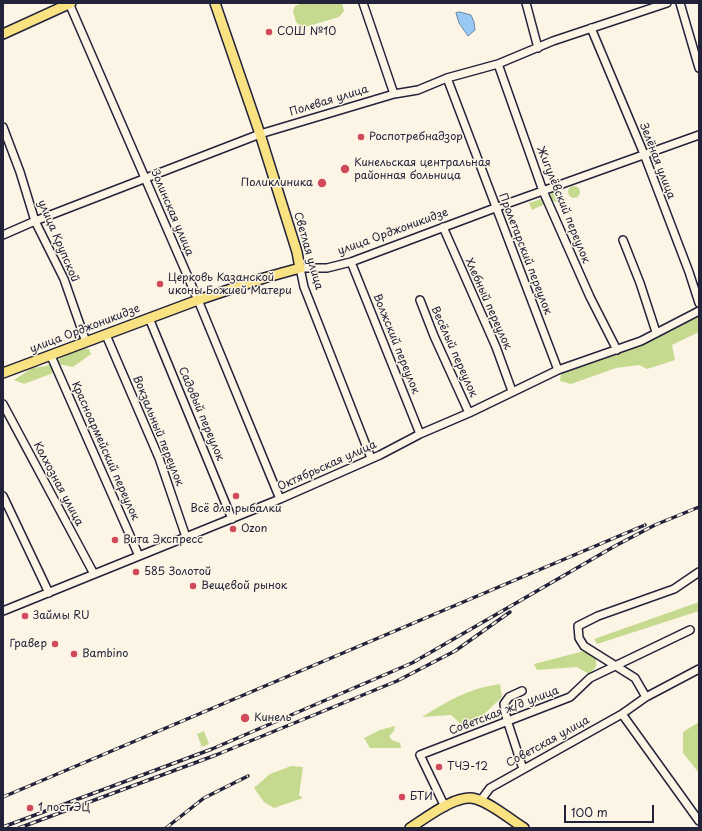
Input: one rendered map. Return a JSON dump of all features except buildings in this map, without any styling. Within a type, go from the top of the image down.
[{"type":"main road","points":[[3,34],[70,3]]},
{"type":"main road","name":"Светлая улица","points":[[215,3],[260,134],[297,252],[300,268]]},
{"type":"main road","name":"улица Орджоникидзе","points":[[3,373],[198,300],[264,278],[300,268]]},
{"type":"main road","points":[[415,827],[445,807],[466,798],[481,800],[524,828]]},
{"type":"street","name":"Золинская улица","points":[[70,3],[198,300],[280,499]]},
{"type":"street","points":[[363,3],[394,94]]},
{"type":"street","points":[[526,3],[538,48]]},
{"type":"street","name":"Полевая улица","points":[[3,235],[35,221],[260,134],[394,94],[418,90],[447,78],[498,64],[591,28],[667,3]]},
{"type":"street","points":[[680,3],[699,68]]},
{"type":"street","name":"Зелёная улица","points":[[591,28],[644,154],[689,272],[699,303]]},
{"type":"street","name":"Жигулёвский переулок","points":[[498,64],[543,191],[590,297],[617,350]]},
{"type":"street","name":"Пролетарский переулок","points":[[447,78],[495,208],[558,370]]},
{"type":"street","name":"улица Крупской","points":[[3,127],[20,172],[35,221],[64,279],[86,342]]},
{"type":"street","name":"улица Орджоникидзе","points":[[300,268],[327,268],[351,262],[495,208],[699,135]]},
{"type":"street","name":"Хлебный переулок","points":[[443,227],[496,347],[512,391]]},
{"type":"street","points":[[623,240],[640,283],[656,332]]},
{"type":"street","name":"Волжский переулок","points":[[351,262],[420,434]]},
{"type":"street","name":"Светлая улица","points":[[300,268],[304,287],[371,458]]},
{"type":"street","name":"Весёлый переулок","points":[[420,300],[434,336],[469,413]]},
{"type":"street","name":"Октябрьская улица","points":[[3,611],[280,499],[469,413],[558,370],[641,341],[699,310]]},
{"type":"street","name":"Садовый переулок","points":[[149,318],[232,519]]},
{"type":"street","name":"Вокзальный переулок","points":[[106,335],[159,458],[186,537]]},
{"type":"street","name":"Красноармейский переулок","points":[[51,356],[139,556]]},
{"type":"street","name":"Колхозная улица","points":[[3,404],[94,574]]},
{"type":"street","points":[[3,496],[48,592]]},
{"type":"street","points":[[646,697],[635,678],[584,646],[579,638],[578,626],[598,616],[674,589],[699,572]]},
{"type":"street","name":"Советская ж/д улица","points":[[445,807],[420,755],[507,720],[570,697],[590,678],[690,630]]},
{"type":"street","name":"Советская улица","points":[[481,800],[490,788],[622,714],[646,697],[699,669]]},
{"type":"street","points":[[522,690],[509,697],[504,704],[507,720],[523,769]]},
{"type":"street","points":[[622,714],[699,821]]},
{"type":"green space","points":[[302,3],[342,3],[344,11],[339,17],[302,28],[296,22],[293,11],[295,6]]},
{"type":"green space","points":[[576,186],[579,187],[579,197],[572,198],[569,197],[568,190],[569,187]]},
{"type":"green space","points":[[556,190],[560,192],[562,196],[560,200],[556,202],[552,200],[550,196],[552,192]]},
{"type":"green space","points":[[541,199],[545,204],[532,210],[529,203]]},
{"type":"green space","points":[[699,317],[699,332],[672,345],[675,360],[647,369],[639,365],[616,368],[571,384],[560,381],[561,374],[588,362],[638,346],[686,321]]},
{"type":"green space","points":[[80,348],[89,349],[91,354],[73,367],[58,364],[53,373],[24,384],[14,380],[32,368],[46,366]]},
{"type":"green space","points":[[699,602],[699,611],[597,644],[594,639]]},
{"type":"green space","points":[[584,651],[596,656],[596,667],[589,674],[577,667],[537,670],[534,664]]},
{"type":"green space","points":[[500,684],[502,697],[476,722],[462,725],[451,715],[422,717],[459,696]]},
{"type":"green space","points":[[699,722],[699,773],[683,753],[683,732]]},
{"type":"green space","points":[[395,726],[394,731],[389,736],[392,740],[400,743],[401,748],[370,748],[364,738],[380,730]]},
{"type":"green space","points":[[204,731],[209,744],[202,747],[197,734]]},
{"type":"green space","points":[[291,766],[303,767],[299,795],[303,798],[274,808],[264,802],[254,788],[270,774]]},
{"type":"water","points":[[460,12],[471,15],[474,22],[475,30],[468,36],[459,23],[456,13]]},
{"type":"railway","points":[[3,827],[212,749],[412,663],[615,546],[655,525],[699,507]]},
{"type":"railway","points":[[3,797],[645,525]]},
{"type":"railway","points":[[19,828],[216,755],[397,681],[455,651],[510,612]]},
{"type":"railway","points":[[166,828],[204,798],[248,776]]},
{"type":"place","name":"СОШ №10","points":[[269,32]]},
{"type":"place","name":"Роспотребнадзор","points":[[361,137]]},
{"type":"place","name":"Кинельская центральная районная больница","points":[[345,169]]},
{"type":"place","name":"Поликлиника","points":[[322,183]]},
{"type":"place","name":"Церковь Казанской иконы Божией Матери","points":[[160,284]]},
{"type":"place","name":"Всё для рыбалки","points":[[236,496]]},
{"type":"place","name":"Ozon","points":[[233,529]]},
{"type":"place","name":"Вита Экспресс","points":[[115,540]]},
{"type":"place","name":"585 Золотой","points":[[136,572]]},
{"type":"place","name":"Вещевой рынок","points":[[193,586]]},
{"type":"place","name":"Займы RU","points":[[25,616]]},
{"type":"place","name":"Гравер","points":[[55,644]]},
{"type":"place","name":"Bambino","points":[[74,654]]},
{"type":"place","name":"Кинель","points":[[245,718]]},
{"type":"place","name":"ТЧЭ-12","points":[[439,767]]},
{"type":"place","name":"БТИ","points":[[402,797]]},
{"type":"place","name":"1 пост ЭЦ","points":[[30,808]]}]
